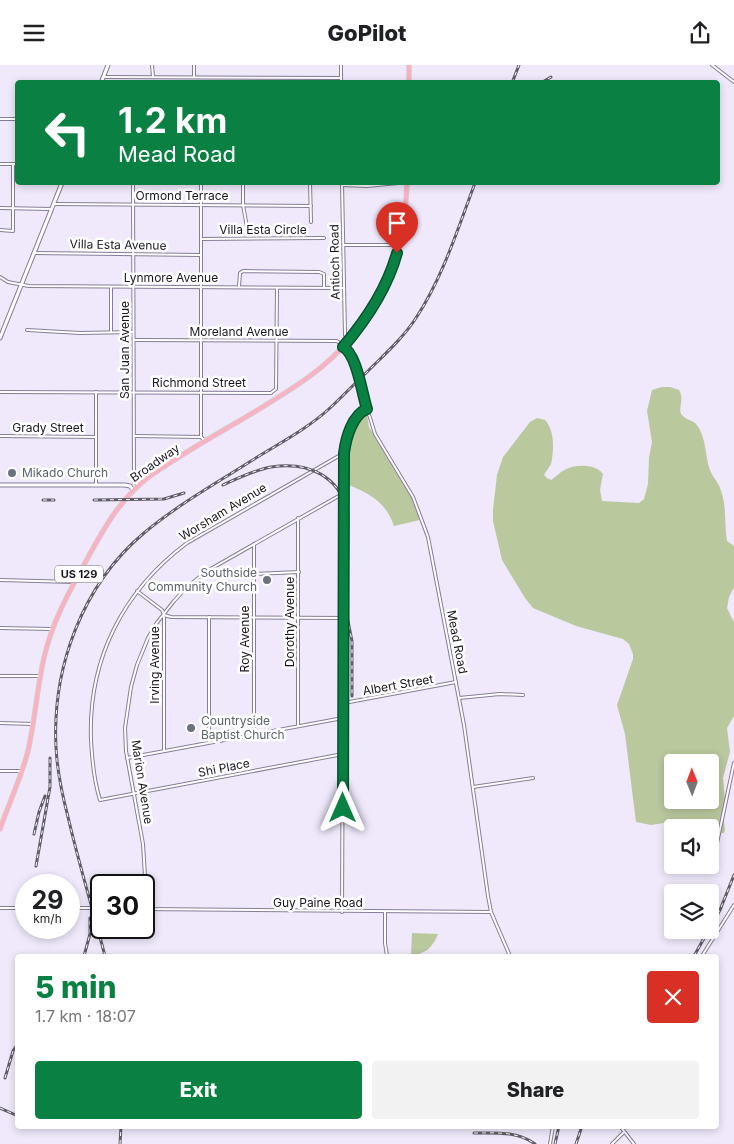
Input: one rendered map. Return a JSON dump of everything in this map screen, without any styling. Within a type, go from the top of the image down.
[{"type":"main road","points":[[408,80],[409,65]]},
{"type":"main road","name":"Broadway","points":[[0,829],[1,822],[22,771],[52,629],[74,582],[110,518],[139,485],[310,376],[343,347],[362,324],[379,297],[392,267],[405,217],[407,185]]},
{"type":"street","points":[[102,80],[108,65]]},
{"type":"street","points":[[152,65],[153,77]]},
{"type":"street","points":[[194,65],[194,77]]},
{"type":"street","points":[[104,77],[341,78],[341,65]]},
{"type":"street","points":[[712,65],[734,82]]},
{"type":"street","points":[[0,119],[15,119]]},
{"type":"street","points":[[0,163],[13,164],[13,231],[0,230]]},
{"type":"street","points":[[0,338],[61,185]]},
{"type":"street","name":"San Juan Avenue","points":[[133,185],[134,480],[139,485]]},
{"type":"street","points":[[201,185],[202,437],[205,442]]},
{"type":"street","points":[[243,185],[243,205],[247,227]]},
{"type":"street","points":[[310,185],[311,222]]},
{"type":"street","name":"Antioch Road","points":[[342,185],[345,335],[348,341]]},
{"type":"street","points":[[354,185],[377,185]]},
{"type":"street","name":"Ormond Terrace","points":[[54,204],[310,206]]},
{"type":"street","points":[[0,208],[52,209]]},
{"type":"street","name":"Villa Esta Circle","points":[[202,239],[324,239]]},
{"type":"street","points":[[343,245],[399,245]]},
{"type":"street","name":"Villa Esta Avenue","points":[[34,253],[201,255]]},
{"type":"street","points":[[240,287],[240,273],[243,271],[321,272],[324,275],[324,288]]},
{"type":"street","name":"Lynmore Avenue","points":[[0,277],[8,282],[29,286],[344,288]]},
{"type":"street","points":[[111,287],[111,333]]},
{"type":"street","points":[[274,399],[271,393],[276,389],[277,288]]},
{"type":"street","points":[[27,330],[69,333],[133,332]]},
{"type":"street","name":"Moreland Avenue","points":[[133,340],[337,341],[343,347]]},
{"type":"street","name":"Mead Road","points":[[343,347],[349,351],[355,366],[375,434],[413,497],[430,544],[459,699],[491,913],[509,954]]},
{"type":"street","name":"Richmond Street","points":[[0,392],[271,393]]},
{"type":"street","points":[[96,392],[96,485]]},
{"type":"street","points":[[342,912],[344,453],[356,416],[367,409]]},
{"type":"street","name":"Grady Street","points":[[0,437],[96,437]]},
{"type":"street","points":[[134,437],[202,437]]},
{"type":"street","name":"Worsham Avenue","points":[[108,799],[100,800],[93,761],[90,720],[93,695],[102,659],[112,633],[137,591],[160,565],[187,543],[344,453]]},
{"type":"street","points":[[0,485],[128,485],[133,490]]},
{"type":"street","name":"Marion Avenue","points":[[144,874],[143,844],[127,758],[125,728],[130,687],[148,638],[180,594],[200,576],[344,493]]},
{"type":"street","name":"Dorothy Avenue","points":[[298,518],[298,726]]},
{"type":"street","name":"Roy Avenue","points":[[254,544],[254,734]]},
{"type":"street","points":[[254,574],[299,572]]},
{"type":"street","points":[[0,580],[74,582]]},
{"type":"street","name":"Irving Avenue","points":[[137,591],[162,610],[164,614],[164,751]]},
{"type":"street","points":[[164,614],[168,617],[344,618]]},
{"type":"street","points":[[209,617],[209,743]]},
{"type":"street","points":[[0,628],[52,629]]},
{"type":"street","points":[[0,676],[41,676]]},
{"type":"street","name":"Albert Street","points":[[344,703],[456,683]]},
{"type":"street","points":[[459,699],[500,694],[523,695]]},
{"type":"street","points":[[127,758],[343,718]]},
{"type":"street","points":[[0,723],[33,724]]},
{"type":"street","name":"Shi Place","points":[[108,799],[343,754]]},
{"type":"street","points":[[719,830],[734,763]]},
{"type":"street","points":[[0,771],[22,771]]},
{"type":"street","points":[[473,787],[533,779]]},
{"type":"street","points":[[703,954],[734,905]]},
{"type":"street","points":[[0,908],[15,908]]},
{"type":"street","name":"Guy Paine Road","points":[[155,909],[491,913]]},
{"type":"street","points":[[385,912],[387,954]]},
{"type":"street","points":[[550,1144],[552,1129]]},
{"type":"street","points":[[612,1144],[624,1131],[634,1144]]},
{"type":"green space","points":[[670,387],[679,390],[681,393],[681,413],[685,418],[695,423],[701,433],[710,470],[719,485],[723,497],[727,541],[734,546],[734,587],[729,597],[727,608],[734,622],[734,716],[727,728],[730,752],[723,778],[725,799],[724,833],[719,833],[719,819],[664,819],[664,823],[651,825],[636,822],[625,734],[617,705],[633,659],[629,644],[623,639],[576,626],[533,608],[502,560],[493,521],[497,475],[503,457],[530,422],[537,418],[545,420],[552,435],[553,453],[551,464],[544,475],[547,478],[551,480],[564,470],[573,467],[592,467],[603,474],[600,490],[602,501],[639,503],[644,499],[648,484],[652,442],[647,411],[652,390]]},
{"type":"green space","points":[[366,409],[369,427],[407,488],[417,508],[420,520],[394,526],[381,504],[361,490],[344,483],[345,454],[350,432],[359,414]]},
{"type":"green space","points":[[412,933],[438,934],[434,943],[424,952],[411,954]]},
{"type":"railway","points":[[513,80],[519,65]]},
{"type":"railway","points":[[546,80],[551,77]]},
{"type":"railway","points":[[104,954],[64,800],[56,747],[56,717],[59,688],[75,630],[88,603],[104,577],[122,554],[144,533],[196,496],[321,416],[400,339],[416,318],[434,286],[474,185]]},
{"type":"railway","points":[[223,485],[259,470],[271,467],[298,466],[321,474],[338,490],[348,515],[347,616],[352,641],[352,696]]},
{"type":"railway","points":[[94,500],[164,499],[184,493]]},
{"type":"railway","points":[[43,500],[54,500]]},
{"type":"railway","points":[[36,866],[50,787],[50,758]]},
{"type":"railway","points":[[34,834],[45,796]]},
{"type":"railway","points":[[695,954],[720,910],[734,875]]},
{"type":"railway","points":[[85,954],[90,934]]},
{"type":"railway","points":[[5,1078],[15,1048]]},
{"type":"railway","points":[[0,1108],[15,1115]]},
{"type":"railway","points":[[120,1144],[121,1129]]},
{"type":"railway","points":[[555,1144],[558,1129]]},
{"type":"railway","points":[[576,1144],[581,1129]]},
{"type":"railway","points":[[474,1133],[514,1135],[535,1144]]},
{"type":"place","name":"Mikado Church","points":[[12,473]]},
{"type":"place","name":"Southside Community Church","points":[[267,580]]},
{"type":"place","name":"Countryside Baptist Church","points":[[191,728]]},
{"type":"route","points":[[343,808],[344,453],[356,416],[367,409],[353,359],[349,351],[343,347],[362,324],[379,297],[397,253]]}]
